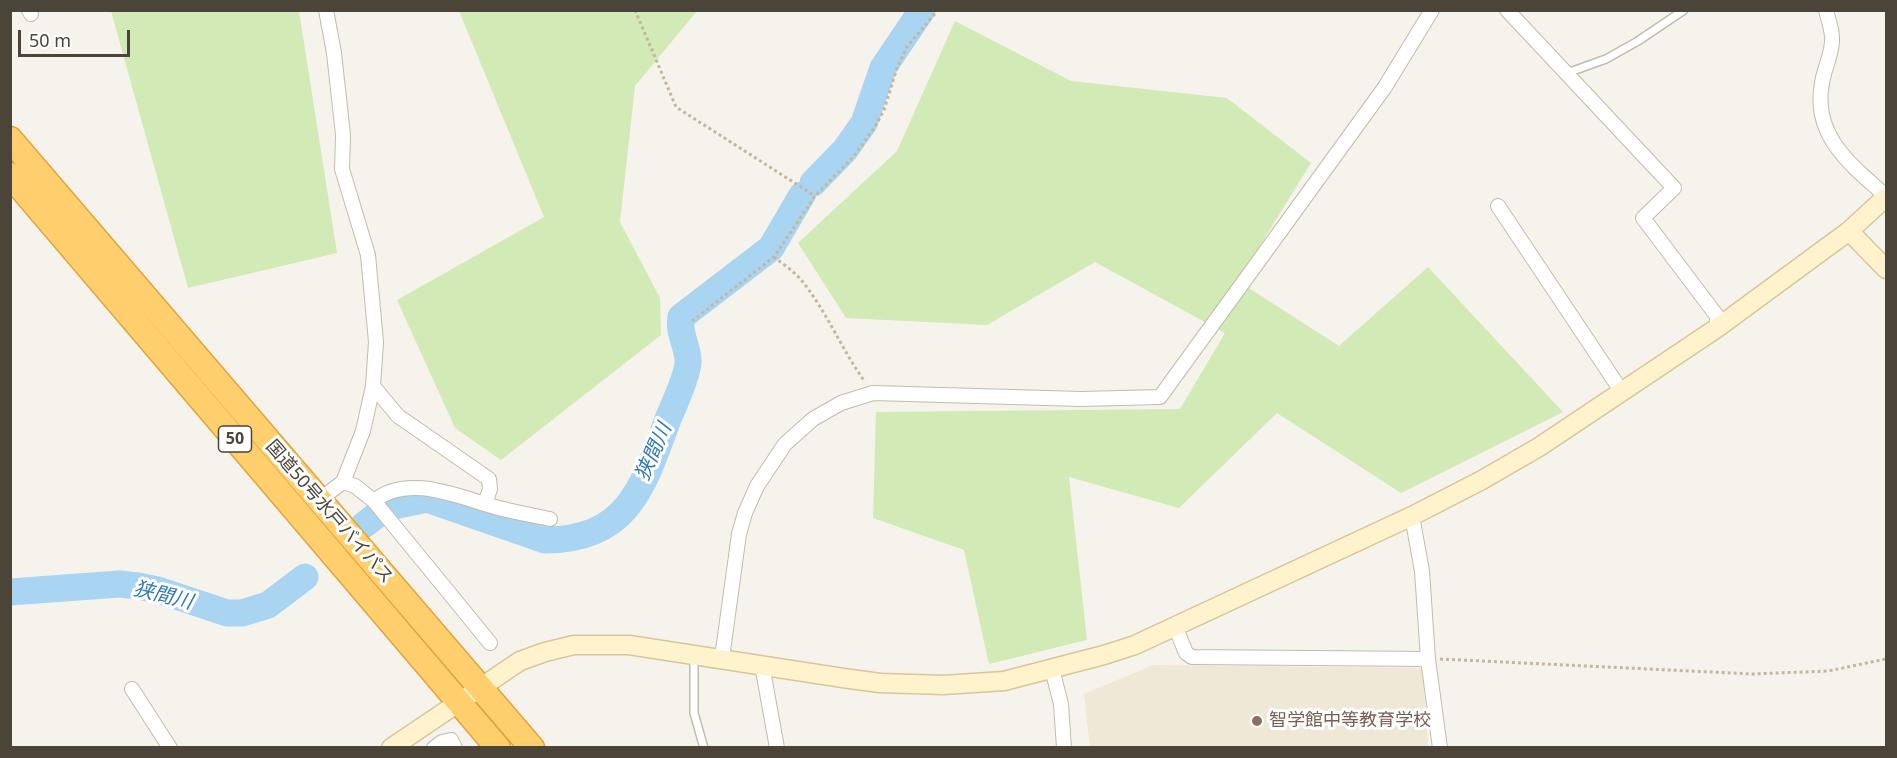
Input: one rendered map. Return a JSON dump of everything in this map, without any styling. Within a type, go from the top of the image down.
[{"type":"highway","name":"国道50号水戸バイパス","points":[[10,139],[532,747]]},
{"type":"highway","name":"国道50号水戸バイパス","points":[[10,175],[458,703],[498,747]]},
{"type":"street","points":[[319,500],[343,482],[363,431],[373,386],[376,342],[368,255],[342,169],[343,135],[334,53],[326,10]]},
{"type":"street","points":[[722,658],[739,534],[745,513],[757,486],[785,444],[813,419],[841,403],[873,393],[1082,399],[1160,397],[1385,87],[1432,10]]},
{"type":"street","points":[[1507,10],[1674,188],[1643,218],[1718,316],[1717,328]]},
{"type":"street","points":[[395,747],[520,661],[544,652],[574,645],[629,645],[870,682],[943,685],[1004,681],[1104,656],[1135,645],[1412,516],[1482,480],[1539,447],[1717,328],[1849,231],[1887,197],[1840,151],[1828,135],[1821,118],[1820,94],[1829,60],[1832,37],[1826,10]]},
{"type":"street","points":[[1498,206],[1622,392]]},
{"type":"street","points":[[1849,231],[1887,268]]},
{"type":"street","points":[[373,386],[398,416],[489,479],[490,489],[485,504]]},
{"type":"street","points":[[343,482],[355,486],[374,501],[490,643]]},
{"type":"street","points":[[374,501],[383,494],[408,489],[434,489],[550,519]]},
{"type":"street","points":[[1412,516],[1422,571],[1428,658],[1440,747]]},
{"type":"street","points":[[1175,626],[1186,653],[1192,657],[1428,658]]},
{"type":"street","points":[[762,665],[777,747]]},
{"type":"street","points":[[1052,669],[1061,704],[1064,747]]},
{"type":"street","points":[[132,689],[170,747]]},
{"type":"street","points":[[434,747],[442,742],[451,741],[455,747]]},
{"type":"lane","points":[[1568,73],[1606,59],[1684,10]]},
{"type":"lane","points":[[693,654],[694,713],[704,747]]},
{"type":"path","points":[[635,10],[676,107],[815,196]]},
{"type":"path","points":[[692,321],[774,256],[815,196],[854,156],[884,110],[897,68],[907,47],[938,10]]},
{"type":"path","points":[[774,256],[801,280],[834,327],[855,369],[873,393]]},
{"type":"path","points":[[1428,658],[1753,674],[1828,671],[1887,659]]},
{"type":"shaded area","name":"智学館中等教育学校","points":[[1153,665],[1423,668],[1428,747],[1090,747],[1084,694]]},
{"type":"green space","points":[[111,11],[299,11],[337,253],[188,288]]},
{"type":"green space","points":[[459,11],[697,11],[635,86],[620,222],[660,298],[661,335],[501,460],[455,428],[397,300],[544,217]]},
{"type":"green space","points":[[955,21],[1071,81],[1227,98],[1311,163],[1238,281],[1339,346],[1428,267],[1563,412],[1401,493],[1277,413],[1179,508],[1069,477],[1087,640],[989,664],[964,550],[873,518],[876,412],[1180,409],[1225,333],[1095,262],[987,325],[846,318],[798,243],[897,151]]},
{"type":"waterway","name":"狭間川","points":[[813,183],[845,150],[864,123],[883,68],[922,10]]},
{"type":"waterway","name":"狭間川","points":[[389,507],[427,499],[545,540],[573,538],[596,531],[614,520],[640,487],[683,383],[688,357],[681,330],[681,317],[771,248],[802,195]]},
{"type":"waterway","name":"狭間川","points":[[364,525],[378,514]]},
{"type":"waterway","name":"狭間川","points":[[10,592],[119,584],[158,590],[227,613],[242,613],[268,605],[305,577]]},
{"type":"place","name":"智学館中等教育学校","points":[[1257,721]]}]
